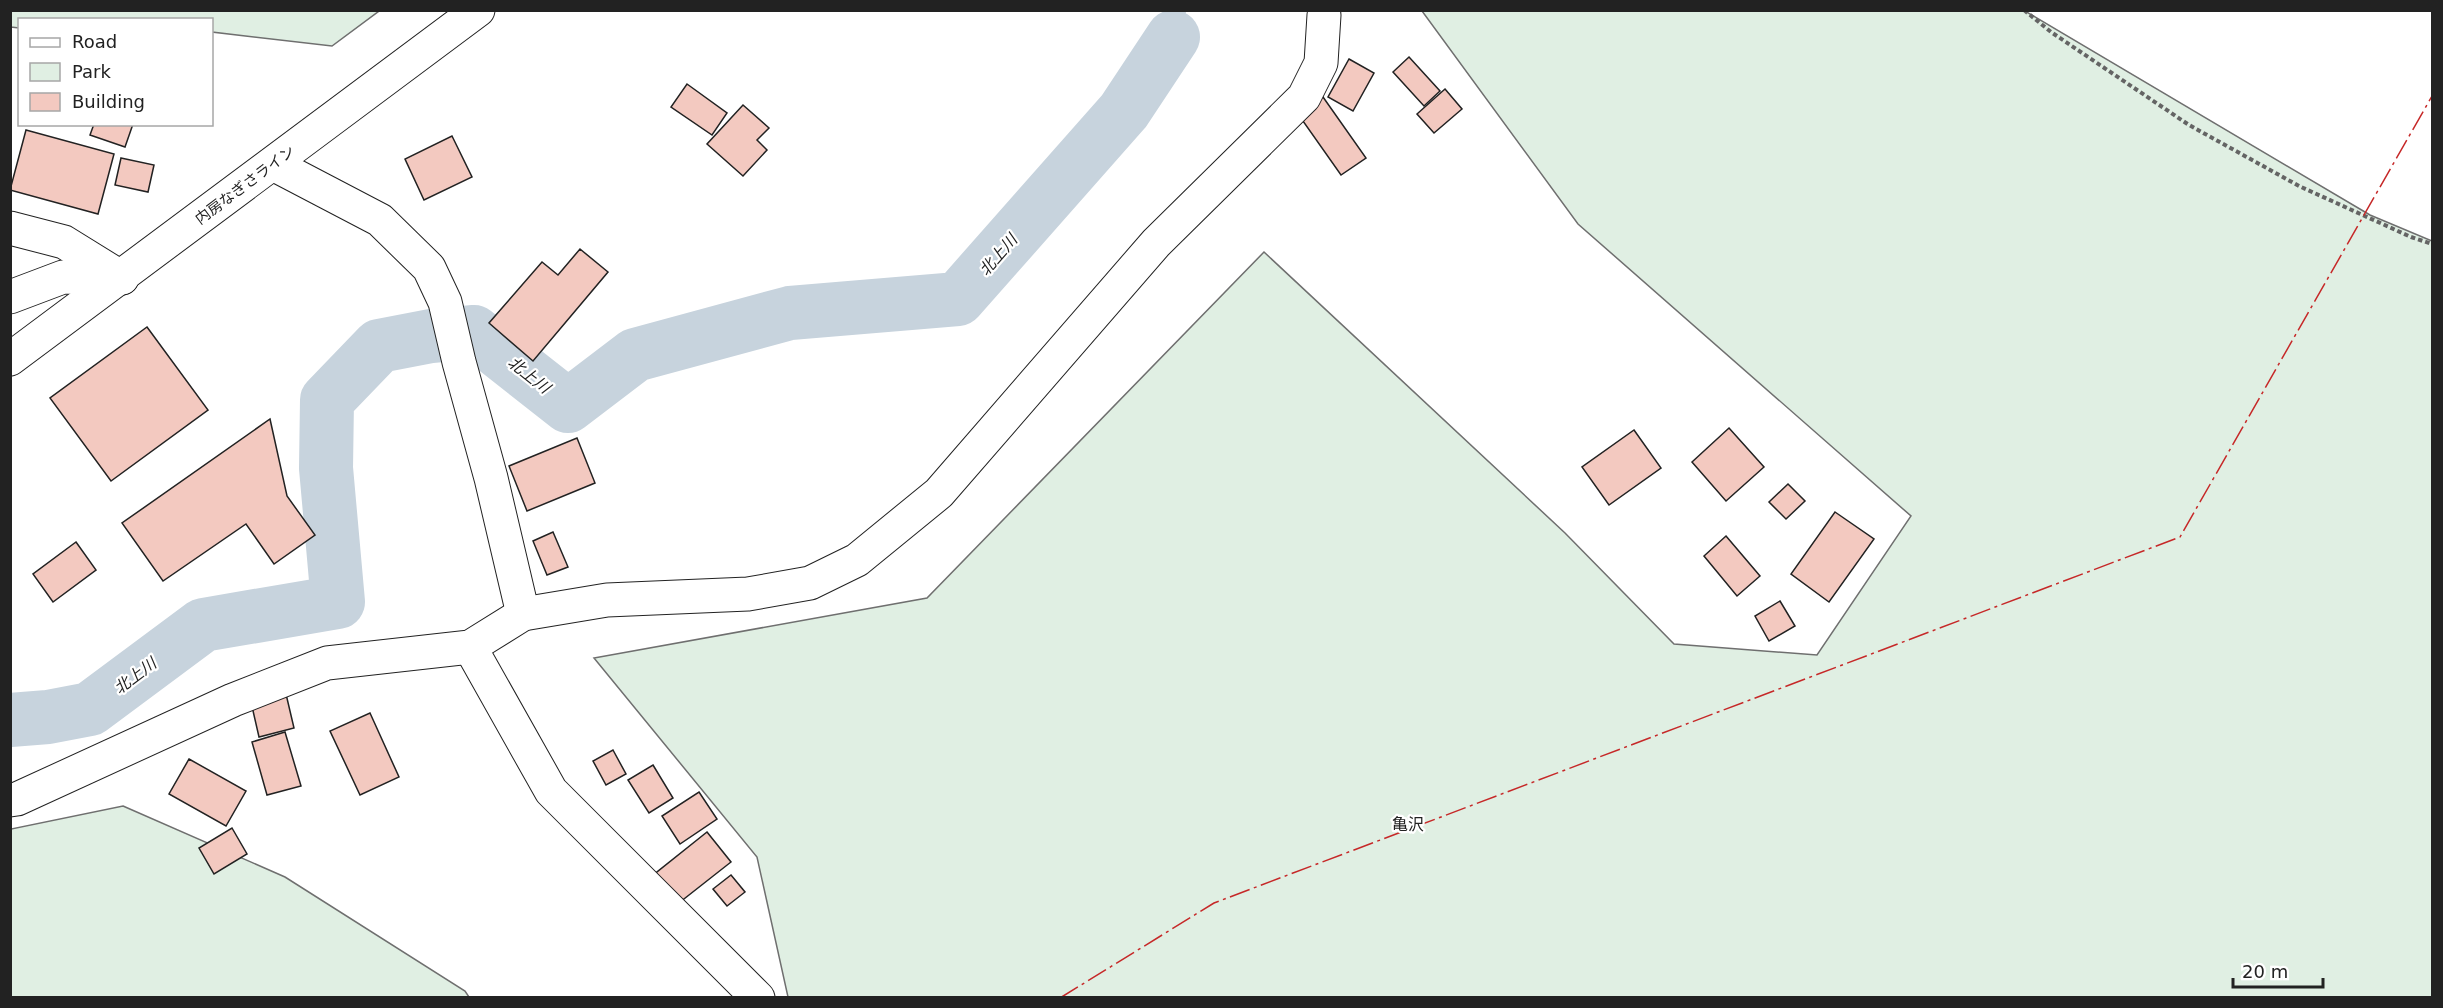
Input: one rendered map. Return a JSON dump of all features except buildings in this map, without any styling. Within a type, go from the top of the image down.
[{"type":"main road","name":"内房なぎさライン","points":[[10,359],[122,278],[478,10]]},
{"type":"main road","points":[[10,800],[17,799],[233,700],[327,663],[470,647],[523,614],[607,600],[748,594],[810,583],[857,560],[939,493],[1156,243],[1304,97],[1321,63],[1324,15]]},
{"type":"main road","points":[[273,164],[380,220],[429,268],[445,302],[491,478],[523,614]]},
{"type":"main road","points":[[10,228],[64,242],[122,278]]},
{"type":"main road","points":[[10,297],[63,277],[122,278]]},
{"type":"main road","points":[[470,647],[551,791],[758,998]]},
{"type":"path","points":[[2024,10],[2051,32],[2199,130],[2299,186],[2411,237],[2433,244]]},
{"type":"green space","points":[[11,10],[379,10],[332,46],[213,32],[213,18],[18,18],[18,28],[11,27]]},
{"type":"green space","points":[[1422,11],[2025,11],[2370,215],[2432,241],[2432,997],[788,997],[757,857],[594,658],[927,598],[1264,252],[1565,533],[1674,644],[1817,655],[1911,516],[1578,224]]},
{"type":"green space","points":[[123,806],[285,877],[465,991],[469,997],[11,998],[11,829]]},
{"type":"waterway","points":[[1173,37],[1182,10]]},
{"type":"waterway","name":"北上川","points":[[10,720],[48,717],[90,709],[203,625],[338,602],[326,468],[327,400],[379,346],[431,336],[474,332],[568,406],[635,355],[790,313],[958,299],[1124,111],[1173,37]]},
{"type":"power","points":[[1060,998],[1214,903],[2180,537],[2432,96]]},
{"type":"district","name":"亀沢","points":[[1408,824]]}]
